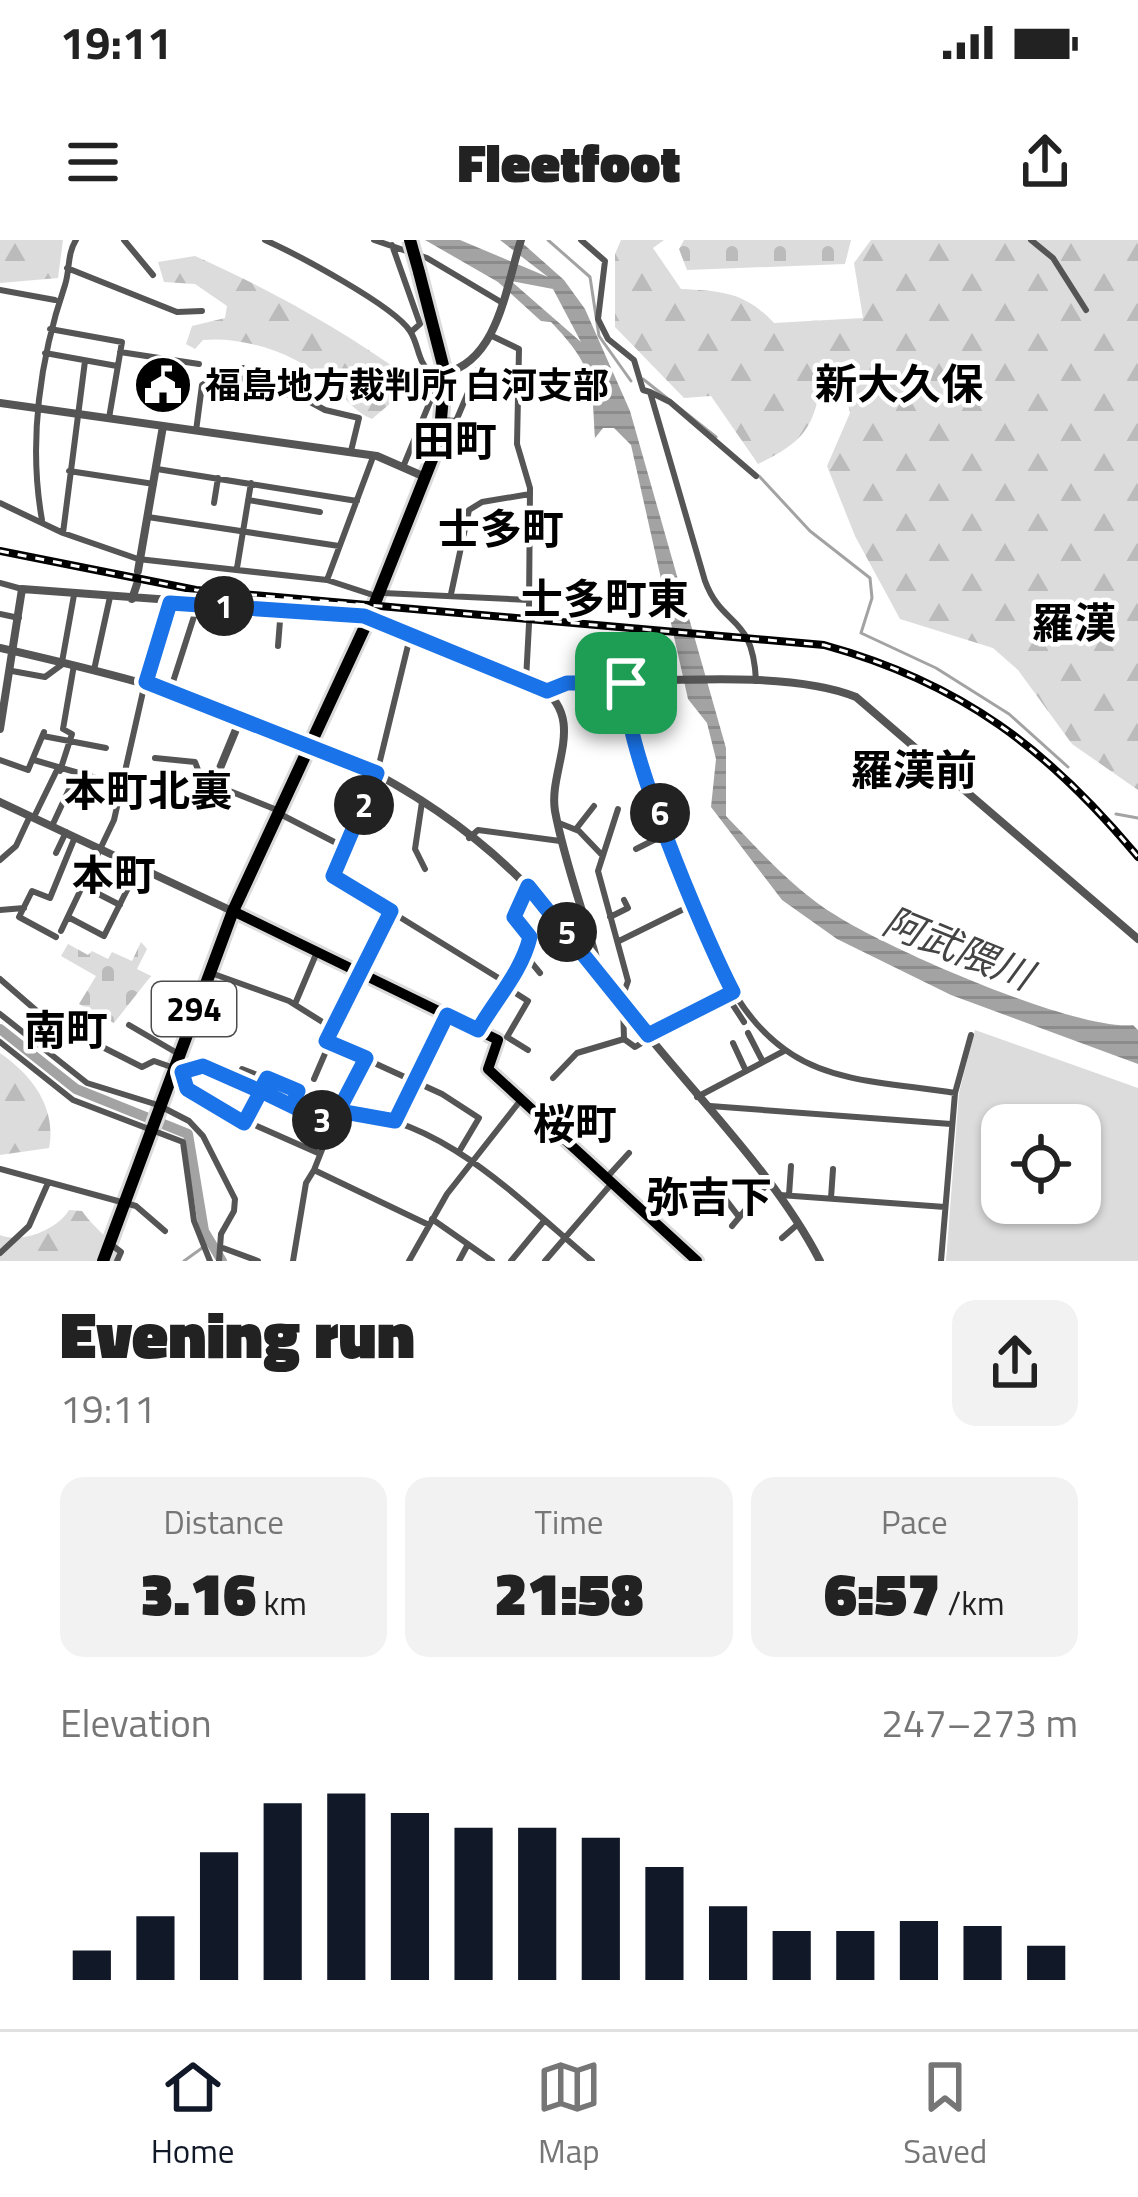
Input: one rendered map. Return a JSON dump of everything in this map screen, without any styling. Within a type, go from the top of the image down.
[{"type":"highway","name":"294","points":[[103,1261],[121,1201],[233,911],[369,618],[444,420],[445,373],[410,240]]},
{"type":"main road","points":[[233,911],[502,1039],[488,1069],[612,1177],[697,1261]]},
{"type":"street","points":[[42,520],[35,481],[39,407],[55,300],[76,240]]},
{"type":"street","points":[[124,240],[153,274]]},
{"type":"street","points":[[266,240],[384,309],[411,332],[420,362],[430,373],[470,364],[490,335],[521,240]]},
{"type":"street","points":[[374,240],[464,276],[501,301]]},
{"type":"street","points":[[581,240],[605,260],[597,311],[602,329],[630,355],[643,390],[670,402],[756,476]]},
{"type":"street","points":[[1031,240],[1053,258],[1086,310]]},
{"type":"street","points":[[392,245],[420,324],[411,332]]},
{"type":"street","points":[[67,268],[177,312],[202,311]]},
{"type":"street","points":[[0,290],[55,300]]},
{"type":"street","points":[[50,329],[122,342],[109,418]]},
{"type":"street","points":[[0,502],[63,533],[138,559],[327,580],[379,594],[451,594],[529,604],[530,494],[517,444],[519,349],[490,335]]},
{"type":"street","points":[[120,352],[199,364]]},
{"type":"street","points":[[46,353],[117,366]]},
{"type":"street","points":[[63,533],[85,361]]},
{"type":"street","points":[[238,387],[243,368]]},
{"type":"street","points":[[444,420],[456,421],[478,369]]},
{"type":"street","points":[[274,392],[279,376]]},
{"type":"street","points":[[196,431],[202,385],[274,392],[358,418],[350,455]]},
{"type":"street","points":[[404,466],[434,392]]},
{"type":"street","points":[[650,392],[705,581],[714,599],[751,639],[756,683]]},
{"type":"street","points":[[0,403],[373,457],[426,477]]},
{"type":"street","points":[[138,571],[163,426]]},
{"type":"street","points":[[327,580],[373,457]]},
{"type":"street","points":[[157,469],[357,501]]},
{"type":"street","points":[[69,471],[154,484]]},
{"type":"street","points":[[214,503],[218,478]]},
{"type":"street","points":[[237,568],[251,483]]},
{"type":"street","points":[[451,594],[469,510],[497,498],[530,494]]},
{"type":"street","points":[[248,500],[320,512]]},
{"type":"street","points":[[148,517],[339,546]]},
{"type":"street","points":[[0,583],[16,577]]},
{"type":"street","points":[[0,583],[74,595],[369,618],[547,691],[567,739],[555,790],[559,823],[596,958],[592,964]]},
{"type":"street","points":[[132,599],[137,584]]},
{"type":"street","points":[[0,729],[22,589]]},
{"type":"street","points":[[0,860],[16,847],[70,741],[71,731],[63,729],[74,595]]},
{"type":"street","points":[[94,670],[110,597]]},
{"type":"street","points":[[70,835],[50,898],[34,890],[20,917],[58,934],[102,850],[124,786],[146,682],[170,603]]},
{"type":"street","points":[[171,688],[198,604]]},
{"type":"street","points":[[278,646],[280,608]]},
{"type":"street","points":[[0,614],[19,618]]},
{"type":"street","points":[[526,681],[529,624]]},
{"type":"street","points":[[410,633],[377,773],[333,877],[528,1001],[502,1039],[528,1050]]},
{"type":"street","points":[[0,648],[171,688],[377,773],[422,802],[528,886],[776,1195],[820,1261]]},
{"type":"street","points":[[11,670],[45,677],[66,664]]},
{"type":"street","points":[[547,691],[567,683],[756,683],[819,685],[856,697],[1138,939]]},
{"type":"street","points":[[626,683],[628,725],[735,1015],[744,1022]]},
{"type":"street","points":[[213,785],[242,716]]},
{"type":"street","points":[[0,760],[26,770],[43,734],[106,748]]},
{"type":"street","points":[[155,758],[195,762],[200,778],[346,848]]},
{"type":"street","points":[[34,760],[58,771],[124,786]]},
{"type":"street","points":[[52,826],[72,783]]},
{"type":"street","points":[[0,802],[233,911]]},
{"type":"street","points":[[422,802],[416,852],[425,869]]},
{"type":"street","points":[[575,829],[594,806]]},
{"type":"street","points":[[618,809],[601,854],[599,880],[628,981],[622,1003],[624,1039],[634,1047],[730,994]]},
{"type":"street","points":[[559,823],[575,829],[601,854]]},
{"type":"street","points":[[470,838],[478,830],[564,842]]},
{"type":"street","points":[[636,849],[668,833]]},
{"type":"street","points":[[56,853],[70,835]]},
{"type":"street","points":[[68,916],[104,936],[139,866]]},
{"type":"street","points":[[83,886],[120,905]]},
{"type":"street","points":[[478,1030],[504,983],[526,956],[530,937],[514,917],[528,886]]},
{"type":"street","points":[[610,917],[628,908],[624,900]]},
{"type":"street","points":[[619,940],[694,904]]},
{"type":"street","points":[[0,910],[23,908]]},
{"type":"street","points":[[314,1079],[332,1028],[391,911]]},
{"type":"street","points":[[294,1005],[317,952]]},
{"type":"street","points":[[526,956],[540,974]]},
{"type":"street","points":[[209,972],[294,1005],[332,1028]]},
{"type":"street","points":[[0,979],[74,1036],[142,1067],[154,1060],[203,1066],[331,1125]]},
{"type":"street","points":[[730,994],[786,1050],[812,1066],[955,1093]]},
{"type":"street","points":[[0,1014],[86,1083],[189,1121],[203,1136],[230,1186],[234,1211],[221,1234],[233,1261]]},
{"type":"street","points":[[395,1121],[447,1015]]},
{"type":"street","points":[[129,1025],[177,1064],[196,1097],[244,1123],[318,1153]]},
{"type":"street","points":[[15,1026],[1,1043],[73,1100],[177,1137],[187,1151],[194,1221],[210,1261]]},
{"type":"street","points":[[748,1034],[763,1062]]},
{"type":"street","points":[[941,1261],[951,1124],[970,1035]]},
{"type":"street","points":[[553,1078],[577,1053],[624,1039]]},
{"type":"street","points":[[330,1042],[479,1118],[460,1150]]},
{"type":"street","points":[[733,1043],[746,1071]]},
{"type":"street","points":[[701,1101],[786,1050]]},
{"type":"street","points":[[293,1261],[306,1183],[366,1058]]},
{"type":"street","points":[[242,1069],[298,1091],[292,1106]]},
{"type":"street","points":[[244,1123],[267,1078]]},
{"type":"street","points":[[409,1261],[472,1161],[522,1098]]},
{"type":"street","points":[[701,1101],[951,1124]]},
{"type":"street","points":[[339,1111],[395,1121],[460,1150],[592,1261]]},
{"type":"street","points":[[545,1261],[629,1153]]},
{"type":"street","points":[[790,1195],[791,1166]]},
{"type":"street","points":[[0,1169],[136,1206],[165,1231]]},
{"type":"street","points":[[831,1198],[832,1169]]},
{"type":"street","points":[[314,1170],[431,1222],[492,1261]]},
{"type":"street","points":[[0,1253],[29,1226],[49,1182]]},
{"type":"street","points":[[732,1226],[767,1184]]},
{"type":"street","points":[[720,1192],[740,1217]]},
{"type":"street","points":[[776,1195],[945,1207]]},
{"type":"street","points":[[511,1261],[544,1221]]},
{"type":"street","points":[[782,1238],[797,1224]]},
{"type":"street","points":[[108,1243],[121,1252],[117,1261]]},
{"type":"street","points":[[459,1261],[467,1246]]},
{"type":"street","points":[[219,1261],[225,1248]]},
{"type":"street","points":[[225,1248],[258,1261]]},
{"type":"green space","points":[[0,240],[63,240],[58,278],[0,283]]},
{"type":"green space","points":[[621,240],[664,240],[653,248],[681,289],[732,295],[774,323],[863,318],[854,263],[871,240],[1138,240],[1138,790],[1072,744],[1018,670],[993,648],[900,619],[855,536],[827,466],[850,413],[844,387],[820,386],[813,415],[801,435],[758,464],[711,396],[684,398],[615,327],[615,254]]},
{"type":"green space","points":[[684,240],[851,240],[845,264],[687,270],[679,249]]},
{"type":"green space","points":[[195,256],[355,341],[405,375],[405,391],[372,419],[316,372],[286,355],[236,341],[203,340],[195,349],[186,344],[192,326],[225,318],[227,306],[195,284],[164,282],[158,262]]},
{"type":"green space","points":[[141,942],[147,949],[137,969],[151,976],[114,1023],[79,1004],[96,976],[61,956],[68,944],[88,955],[92,951],[108,959],[112,952],[132,961]]},
{"type":"green space","points":[[975,1030],[1138,1088],[1138,1261],[946,1261],[959,1093]]},
{"type":"green space","points":[[0,1053],[40,1094],[49,1119],[49,1148],[0,1155]]},
{"type":"green space","points":[[69,1210],[82,1211],[121,1261],[0,1261],[0,1235],[18,1238],[38,1233]]},
{"type":"shaded area","points":[[425,240],[460,240],[548,277],[500,240],[519,240],[564,280],[585,309],[630,411],[726,748],[726,816],[807,895],[862,930],[938,967],[1028,1002],[1106,1023],[1133,1025],[1138,1030],[1138,1064],[951,995],[837,939],[782,900],[711,807],[716,759],[707,723],[688,699],[631,445],[614,428],[603,428],[595,438],[591,387],[583,362],[551,322],[541,321],[498,282]],"holes":[[[511,281],[553,289],[581,342]]]},
{"type":"waterway","points":[[548,240],[590,277],[599,336],[631,381]]},
{"type":"waterway","points":[[643,379],[716,437]]},
{"type":"waterway","points":[[759,476],[810,531],[870,578],[872,598],[861,633],[936,668],[1009,714],[1068,767]]},
{"type":"waterway","points":[[1116,814],[1138,818]]},
{"type":"waterway","points":[[0,1029],[76,1089],[188,1134],[204,1231],[222,1261]]},
{"type":"waterway","points":[[184,1261],[209,1243]]},
{"type":"railway","points":[[0,551],[196,590],[824,645],[919,679],[999,725],[1070,784],[1138,857]]},
{"type":"place","name":"福島地方裁判所 白河支部","points":[[163,385]]},
{"type":"district","name":"新大久保","points":[[899,384]]},
{"type":"district","name":"田町","points":[[455,441]]},
{"type":"district","name":"士多町","points":[[501,529]]},
{"type":"district","name":"士多町東","points":[[605,599]]},
{"type":"district","name":"羅漢","points":[[1074,623]]},
{"type":"district","name":"羅漢前","points":[[914,770]]},
{"type":"district","name":"本町北裏","points":[[148,791]]},
{"type":"district","name":"本町","points":[[114,875]]},
{"type":"district","name":"南町","points":[[66,1030]]},
{"type":"district","name":"桜町","points":[[575,1124]]},
{"type":"district","name":"弥吉下","points":[[709,1197]]},
{"type":"route","points":[[626,683],[567,683],[547,691],[364,616],[170,603],[146,682],[237,713],[377,773],[333,876],[391,911],[326,1041],[366,1058],[337,1112],[331,1125],[261,1091],[244,1123],[187,1089],[182,1072],[203,1066],[260,1091],[267,1078],[298,1091],[292,1106],[331,1125],[339,1111],[395,1121],[447,1015],[478,1030],[505,982],[525,958],[530,937],[514,917],[528,886],[648,1035],[733,992],[694,904],[628,725],[626,683]]},
{"type":"water label","name":"阿武隈川","points":[[958,948]]}]
